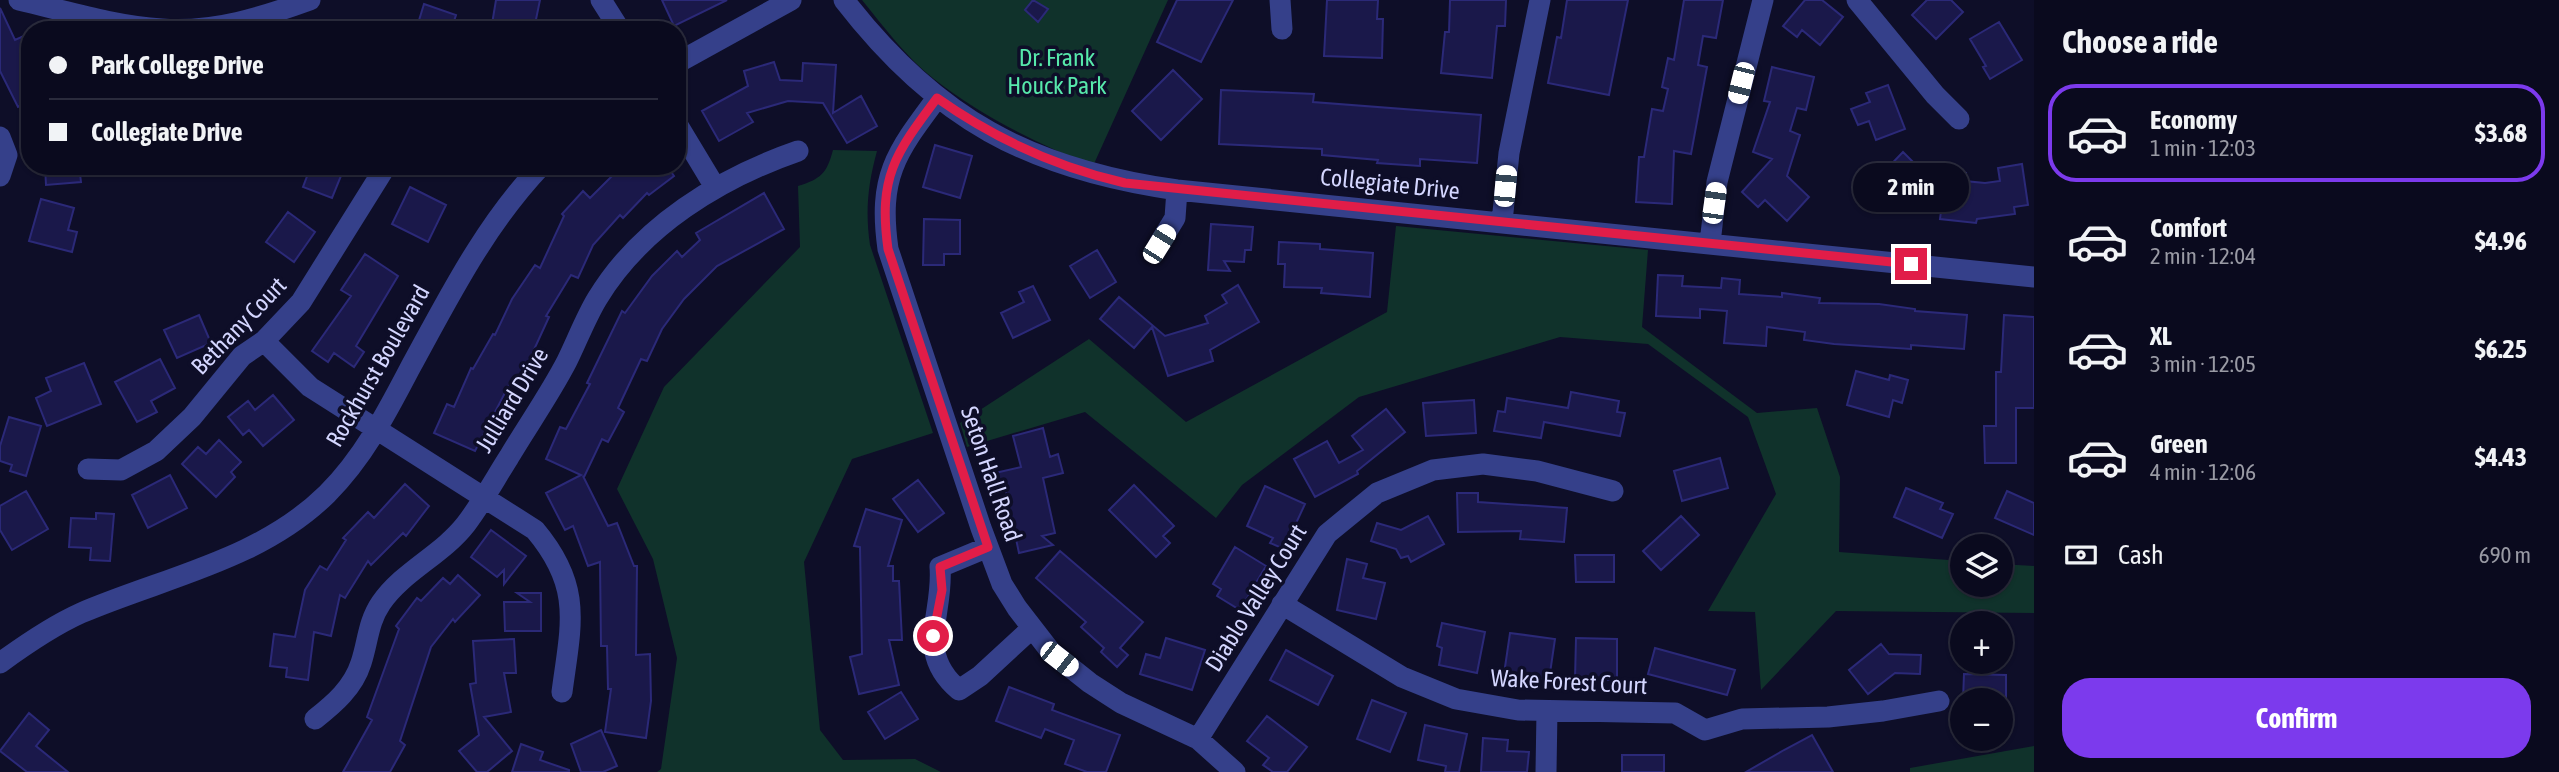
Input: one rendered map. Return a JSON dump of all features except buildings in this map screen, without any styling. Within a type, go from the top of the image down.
[{"type":"street","points":[[19,0],[105,21]]},
{"type":"street","points":[[241,21],[310,0]]},
{"type":"street","points":[[601,0],[614,21]]},
{"type":"street","points":[[686,57],[791,0]]},
{"type":"street","name":"Collegiate Drive","points":[[844,0],[895,61],[937,98],[976,125],[1051,160],[1090,174],[1177,190],[2034,277]]},
{"type":"street","points":[[1280,0],[1282,29]]},
{"type":"street","points":[[1502,222],[1509,153],[1540,0]]},
{"type":"street","points":[[1710,243],[1717,182],[1763,0]]},
{"type":"street","points":[[1857,0],[1935,95],[1959,119]]},
{"type":"street","name":"Seton Hall Road","points":[[937,98],[898,154],[889,175],[884,197],[884,223],[888,249],[1002,584],[1031,629],[1051,652],[1121,704],[1198,738],[1235,772]]},
{"type":"street","points":[[0,137],[7,155],[0,176]]},
{"type":"street","points":[[686,139],[715,187]]},
{"type":"street","name":"Julliard Drive","points":[[315,719],[339,700],[352,683],[361,664],[372,618],[382,602],[397,584],[434,556],[459,532],[485,496],[561,371],[598,298],[642,244],[675,215],[715,187],[749,170],[799,151]]},
{"type":"street","name":"Bethany Court","points":[[88,469],[121,470],[156,451],[192,417],[242,356],[264,341],[301,302],[381,175]]},
{"type":"street","name":"Rockhurst Boulevard","points":[[0,663],[50,628],[80,614],[232,557],[270,538],[327,494],[349,469],[377,429],[467,264],[491,227],[534,175]]},
{"type":"street","points":[[1159,244],[1175,218],[1177,190]]},
{"type":"street","points":[[264,341],[310,387],[535,530],[561,566],[571,607],[571,631],[562,692]]},
{"type":"street","name":"Diablo Valley Court","points":[[1198,738],[1327,534],[1356,507],[1377,493],[1433,470],[1472,464],[1510,466],[1614,491]]},
{"type":"street","points":[[988,547],[940,567],[942,590],[933,636],[935,657],[940,669],[959,690],[980,676],[1031,629]]},
{"type":"street","name":"Wake Forest Court","points":[[1282,604],[1429,690],[1483,705],[1547,711],[1675,713],[1705,730],[1742,719],[1828,717],[1939,701]]},
{"type":"street","points":[[1546,772],[1547,711]]},
{"type":"green space","name":"Dr. Frank Houck Park","points":[[862,0],[1168,0],[1093,166],[1010,128],[952,92],[914,61]]},
{"type":"green space","points":[[833,150],[877,151],[868,198],[870,245],[933,433],[852,459],[804,562],[820,730],[843,760],[915,759],[941,772],[657,772],[661,769],[677,658],[653,559],[617,489],[664,387],[800,247],[798,186],[822,174]]},
{"type":"green space","points":[[1396,226],[1648,250],[1642,327],[1757,413],[1817,408],[1840,477],[1839,552],[1950,560],[1950,597],[2013,597],[2013,565],[2034,566],[2034,613],[1836,611],[1761,690],[1755,612],[1708,611],[1776,494],[1748,417],[1648,344],[1560,337],[1359,397],[1242,485],[1216,518],[1085,412],[967,447],[960,423],[1089,339],[1186,422],[1387,312]]},
{"type":"green space","points":[[2034,746],[2034,772],[1910,772],[1910,768]]},
{"type":"route","points":[[933,636],[942,590],[940,567],[963,555],[988,547],[888,249],[884,223],[884,197],[889,175],[910,134],[937,98],[976,125],[1009,142],[1090,174],[1125,183],[1911,264]]}]
